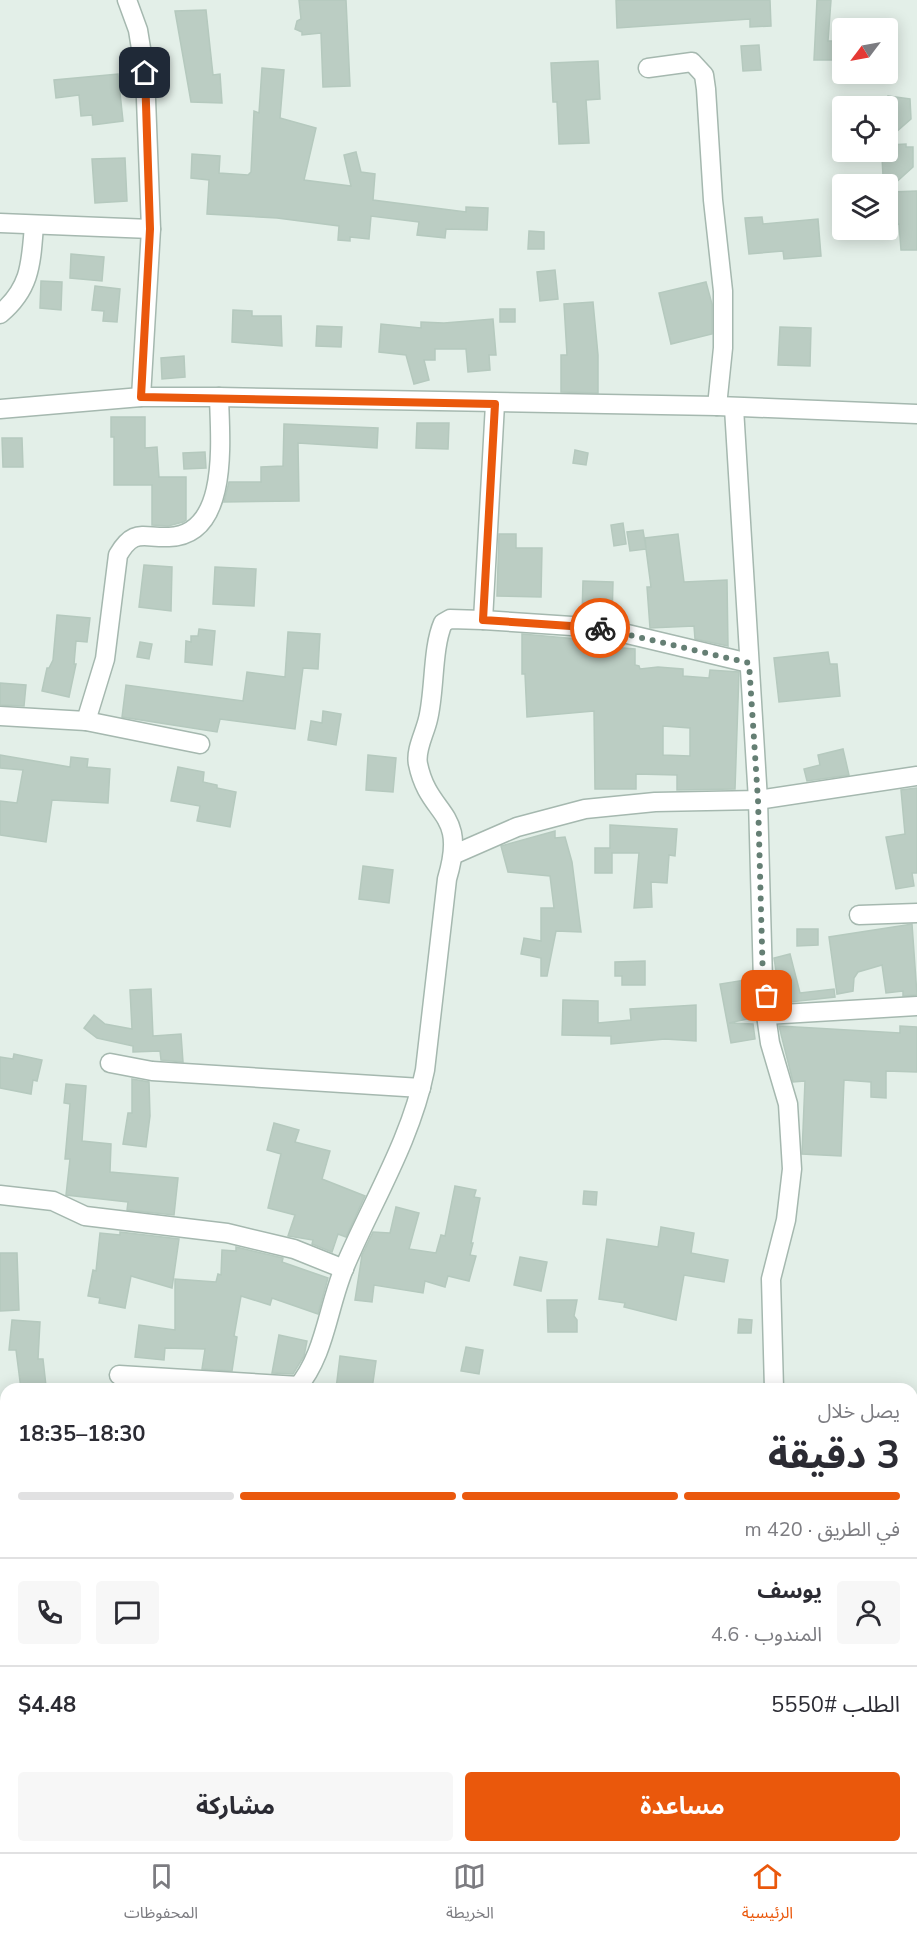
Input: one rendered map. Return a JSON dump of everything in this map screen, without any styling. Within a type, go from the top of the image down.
[{"type":"street","points":[[127,0],[140,42],[145,73],[150,229],[141,397]]},
{"type":"street","points":[[648,68],[692,62],[704,75],[723,291],[725,407],[749,663],[758,800],[763,982],[772,1011],[766,1015]]},
{"type":"street","points":[[0,223],[150,229]]},
{"type":"street","points":[[0,314],[14,302],[25,286],[31,264],[34,225]]},
{"type":"street","points":[[0,409],[141,397],[219,397],[725,407],[917,414]]},
{"type":"street","points":[[86,721],[105,659],[118,555],[126,540],[140,535],[171,537],[190,532],[206,518],[213,503],[220,454],[219,397]]},
{"type":"street","points":[[483,620],[495,404]]},
{"type":"street","points":[[300,1383],[316,1359],[344,1269],[398,1154],[421,1088],[447,879],[455,854],[453,830],[445,812],[421,776],[418,761],[432,704],[443,623],[450,619],[483,620],[602,628],[749,663]]},
{"type":"street","points":[[0,716],[86,721],[200,744]]},
{"type":"street","points":[[455,854],[517,827],[585,809],[655,802],[758,800],[917,776]]},
{"type":"street","points":[[859,915],[917,912]]},
{"type":"street","points":[[766,1015],[917,1006]]},
{"type":"street","points":[[766,1015],[770,1043],[788,1104],[792,1169],[786,1220],[771,1279],[774,1383]]},
{"type":"street","points":[[110,1063],[152,1071],[421,1088]]},
{"type":"street","points":[[0,1195],[52,1201],[85,1216],[227,1233],[294,1249],[344,1269]]},
{"type":"street","points":[[119,1375],[238,1383]]},
{"type":"building","points":[[299,0],[346,0],[350,86],[323,87],[321,33],[302,35],[302,32],[295,29],[297,21],[301,19]]},
{"type":"building","points":[[616,0],[770,0],[771,26],[750,27],[750,19],[617,28]]},
{"type":"building","points":[[817,0],[831,0],[828,41],[832,41],[832,60],[814,60]]},
{"type":"building","points":[[206,10],[213,75],[220,74],[222,103],[191,102],[175,11]]},
{"type":"building","points":[[759,45],[761,70],[743,71],[741,46]]},
{"type":"building","points":[[598,61],[600,99],[586,100],[589,143],[559,144],[557,102],[553,102],[551,63]]},
{"type":"building","points":[[262,68],[284,70],[280,118],[316,128],[304,180],[351,186],[344,155],[356,152],[361,172],[375,174],[373,200],[466,212],[466,207],[488,208],[487,230],[446,229],[445,238],[417,235],[419,222],[371,216],[369,239],[350,237],[350,241],[338,240],[339,226],[277,218],[207,214],[209,180],[191,178],[192,154],[220,156],[219,173],[248,175],[251,172],[254,111],[259,113]]},
{"type":"building","points":[[118,74],[123,121],[93,125],[92,115],[81,116],[79,95],[56,98],[54,80]]},
{"type":"building","points":[[898,97],[910,99],[911,119],[898,130]]},
{"type":"building","points":[[898,144],[913,147],[913,167],[898,181],[898,174],[883,174],[882,162],[898,162]]},
{"type":"building","points":[[125,158],[127,201],[95,203],[92,159]]},
{"type":"building","points":[[917,191],[917,250],[901,250],[898,192]]},
{"type":"building","points":[[762,217],[763,224],[818,219],[821,256],[784,259],[783,251],[749,254],[745,218]]},
{"type":"building","points":[[529,231],[544,232],[544,249],[528,249]]},
{"type":"building","points":[[71,254],[104,257],[102,281],[70,278]]},
{"type":"building","points":[[555,270],[558,299],[540,301],[537,272]]},
{"type":"building","points":[[41,281],[62,282],[61,310],[40,308]]},
{"type":"building","points":[[706,282],[712,304],[712,334],[671,344],[659,293]]},
{"type":"building","points":[[95,286],[120,289],[117,322],[103,321],[104,311],[92,310]]},
{"type":"building","points":[[593,302],[598,355],[598,393],[561,392],[561,355],[567,355],[564,304]]},
{"type":"building","points":[[500,309],[515,309],[515,322],[500,322]]},
{"type":"building","points":[[233,310],[252,311],[252,316],[281,316],[282,346],[232,342]]},
{"type":"building","points":[[493,319],[496,355],[489,355],[490,370],[468,372],[466,349],[435,349],[435,360],[424,360],[429,380],[414,384],[406,355],[379,352],[381,324],[421,328],[421,322],[444,323]]},
{"type":"building","points":[[317,326],[342,327],[341,347],[316,346]]},
{"type":"building","points":[[780,327],[811,328],[810,366],[778,365]]},
{"type":"building","points":[[184,356],[185,377],[162,379],[161,358]]},
{"type":"building","points":[[111,417],[145,417],[145,448],[157,447],[159,477],[186,477],[186,520],[168,526],[152,525],[152,485],[114,485],[114,437],[111,437]]},
{"type":"building","points":[[417,423],[449,423],[448,449],[416,448]]},
{"type":"building","points":[[284,424],[378,428],[377,448],[298,443],[299,501],[224,502],[229,482],[261,482],[261,467],[283,466]]},
{"type":"building","points":[[2,438],[22,438],[23,467],[3,467]]},
{"type":"building","points":[[575,450],[588,453],[586,465],[573,463]]},
{"type":"building","points":[[205,452],[206,468],[184,469],[183,453]]},
{"type":"building","points":[[623,523],[626,544],[614,546],[611,525]]},
{"type":"building","points":[[643,530],[646,548],[645,538],[678,534],[684,582],[727,580],[728,646],[695,639],[694,626],[650,628],[647,587],[651,587],[646,549],[630,551],[627,532]]},
{"type":"building","points":[[499,534],[516,534],[516,548],[542,548],[541,597],[497,596]]},
{"type":"building","points":[[144,565],[172,567],[171,611],[139,607]]},
{"type":"building","points":[[215,567],[256,569],[254,606],[213,604]]},
{"type":"building","points":[[583,581],[613,582],[612,619],[582,615]]},
{"type":"building","points":[[57,615],[90,618],[87,642],[76,641],[74,664],[76,664],[69,697],[42,691],[47,668],[53,660]]},
{"type":"building","points":[[199,629],[215,631],[212,665],[185,662],[186,641],[191,642],[191,636],[198,636]]},
{"type":"building","points":[[288,632],[320,634],[318,669],[303,668],[295,729],[220,719],[217,732],[122,717],[126,685],[243,701],[247,672],[285,677]]},
{"type":"building","points":[[522,634],[611,642],[611,647],[635,649],[635,665],[640,669],[658,667],[683,669],[683,676],[709,678],[710,670],[739,672],[735,789],[677,790],[677,775],[636,774],[636,789],[595,789],[594,711],[527,717],[525,674],[522,674]],"holes":[[[663,726],[690,728],[690,756],[663,755]]]},
{"type":"building","points":[[140,642],[152,644],[149,659],[137,657]]},
{"type":"building","points":[[828,652],[830,664],[837,664],[840,696],[779,702],[774,658]]},
{"type":"building","points":[[0,683],[26,685],[24,706],[0,705]]},
{"type":"building","points":[[323,711],[341,714],[336,745],[308,740],[311,721],[322,723]]},
{"type":"building","points":[[843,749],[849,775],[807,781],[804,769],[820,765],[818,755]]},
{"type":"building","points":[[0,755],[70,767],[71,757],[88,759],[87,767],[110,769],[108,803],[52,800],[46,842],[0,835],[0,801],[17,803],[23,770],[0,768]]},
{"type":"building","points":[[368,755],[396,758],[393,792],[366,790]]},
{"type":"building","points":[[178,767],[204,772],[203,782],[236,792],[230,827],[197,821],[200,806],[171,801]]},
{"type":"building","points":[[917,788],[917,873],[912,873],[914,886],[896,889],[886,837],[905,834],[901,790]]},
{"type":"building","points":[[610,825],[677,829],[675,856],[669,855],[667,883],[651,882],[652,907],[634,908],[639,853],[612,853],[612,873],[595,873],[595,848],[610,848]]},
{"type":"building","points":[[555,831],[555,838],[565,837],[572,862],[581,932],[556,931],[547,976],[541,976],[541,958],[521,954],[524,938],[541,941],[541,908],[554,908],[550,876],[508,872],[501,846]]},
{"type":"building","points":[[363,866],[393,870],[389,903],[359,899]]},
{"type":"building","points":[[912,924],[917,995],[903,996],[903,991],[886,993],[882,965],[858,972],[854,978],[853,991],[837,994],[829,937]]},
{"type":"building","points":[[797,929],[818,929],[818,945],[797,946]]},
{"type":"building","points":[[790,954],[800,993],[834,989],[835,997],[781,1003],[774,958]]},
{"type":"building","points":[[645,961],[645,985],[622,985],[622,976],[615,976],[615,962]]},
{"type":"building","points":[[745,980],[752,1018],[729,1023],[753,1024],[755,1039],[731,1043],[720,984]]},
{"type":"building","points":[[151,989],[153,1036],[181,1034],[183,1062],[161,1060],[160,1051],[133,1052],[133,1046],[97,1038],[84,1028],[94,1015],[105,1024],[132,1029],[130,990]]},
{"type":"building","points":[[563,1000],[598,1001],[598,1023],[631,1020],[630,1009],[696,1005],[696,1041],[665,1039],[611,1044],[611,1036],[562,1035]]},
{"type":"building","points":[[779,1026],[900,1033],[900,1026],[917,1027],[917,1072],[886,1071],[886,1098],[871,1097],[871,1082],[844,1080],[841,1156],[802,1154],[805,1081],[793,1082]]},
{"type":"building","points":[[14,1054],[42,1060],[37,1081],[33,1080],[31,1094],[0,1088],[0,1057],[13,1059]]},
{"type":"building","points":[[132,1079],[149,1082],[150,1116],[146,1147],[123,1144],[128,1113],[132,1113]]},
{"type":"building","points":[[66,1084],[86,1086],[82,1141],[111,1144],[110,1172],[178,1178],[174,1215],[127,1210],[128,1202],[66,1195],[70,1159],[65,1159],[70,1104],[64,1103]]},
{"type":"building","points":[[274,1123],[299,1130],[295,1142],[330,1151],[322,1179],[365,1196],[346,1237],[338,1234],[332,1252],[312,1244],[313,1240],[288,1236],[295,1215],[268,1208],[281,1154],[267,1150]]},
{"type":"building","points":[[455,1186],[476,1190],[474,1197],[480,1198],[470,1255],[476,1256],[469,1281],[448,1276],[445,1287],[425,1281],[423,1293],[374,1285],[372,1302],[355,1300],[362,1255],[373,1232],[390,1233],[396,1207],[419,1213],[409,1249],[436,1253],[441,1235],[445,1236]]},
{"type":"building","points":[[584,1191],[597,1192],[596,1205],[583,1204]]},
{"type":"building","points":[[661,1227],[694,1233],[691,1253],[728,1260],[724,1282],[684,1275],[676,1320],[624,1307],[625,1303],[599,1299],[607,1239],[658,1247]]},
{"type":"building","points":[[120,1232],[179,1239],[172,1288],[131,1276],[125,1308],[99,1303],[100,1298],[88,1296],[93,1270],[96,1271],[100,1233],[120,1235]]},
{"type":"building","points":[[236,1247],[283,1258],[282,1262],[328,1278],[318,1314],[272,1298],[270,1305],[241,1296],[234,1336],[237,1337],[232,1371],[202,1369],[205,1349],[165,1348],[164,1360],[135,1357],[139,1325],[175,1330],[175,1279],[216,1282],[218,1274],[221,1275],[222,1250],[236,1251]]},
{"type":"building","points":[[0,1253],[17,1253],[19,1310],[0,1311]]},
{"type":"building","points":[[520,1257],[547,1262],[541,1291],[514,1285]]},
{"type":"building","points":[[547,1300],[577,1300],[574,1316],[577,1320],[577,1332],[548,1332]]},
{"type":"building","points":[[739,1319],[752,1320],[751,1333],[738,1333]]},
{"type":"building","points":[[12,1320],[40,1322],[38,1359],[43,1359],[46,1383],[20,1383],[16,1350],[9,1350]]},
{"type":"building","points":[[279,1335],[307,1341],[304,1356],[293,1374],[272,1373]]},
{"type":"building","points":[[466,1347],[483,1350],[479,1374],[461,1371]]},
{"type":"building","points":[[340,1356],[376,1361],[373,1383],[337,1383]]},
{"type":"way so far","points":[[600,628],[749,663],[758,800],[763,982],[767,996]]},
{"type":"route","points":[[145,73],[150,229],[141,397],[495,404],[483,620],[600,628]]}]
